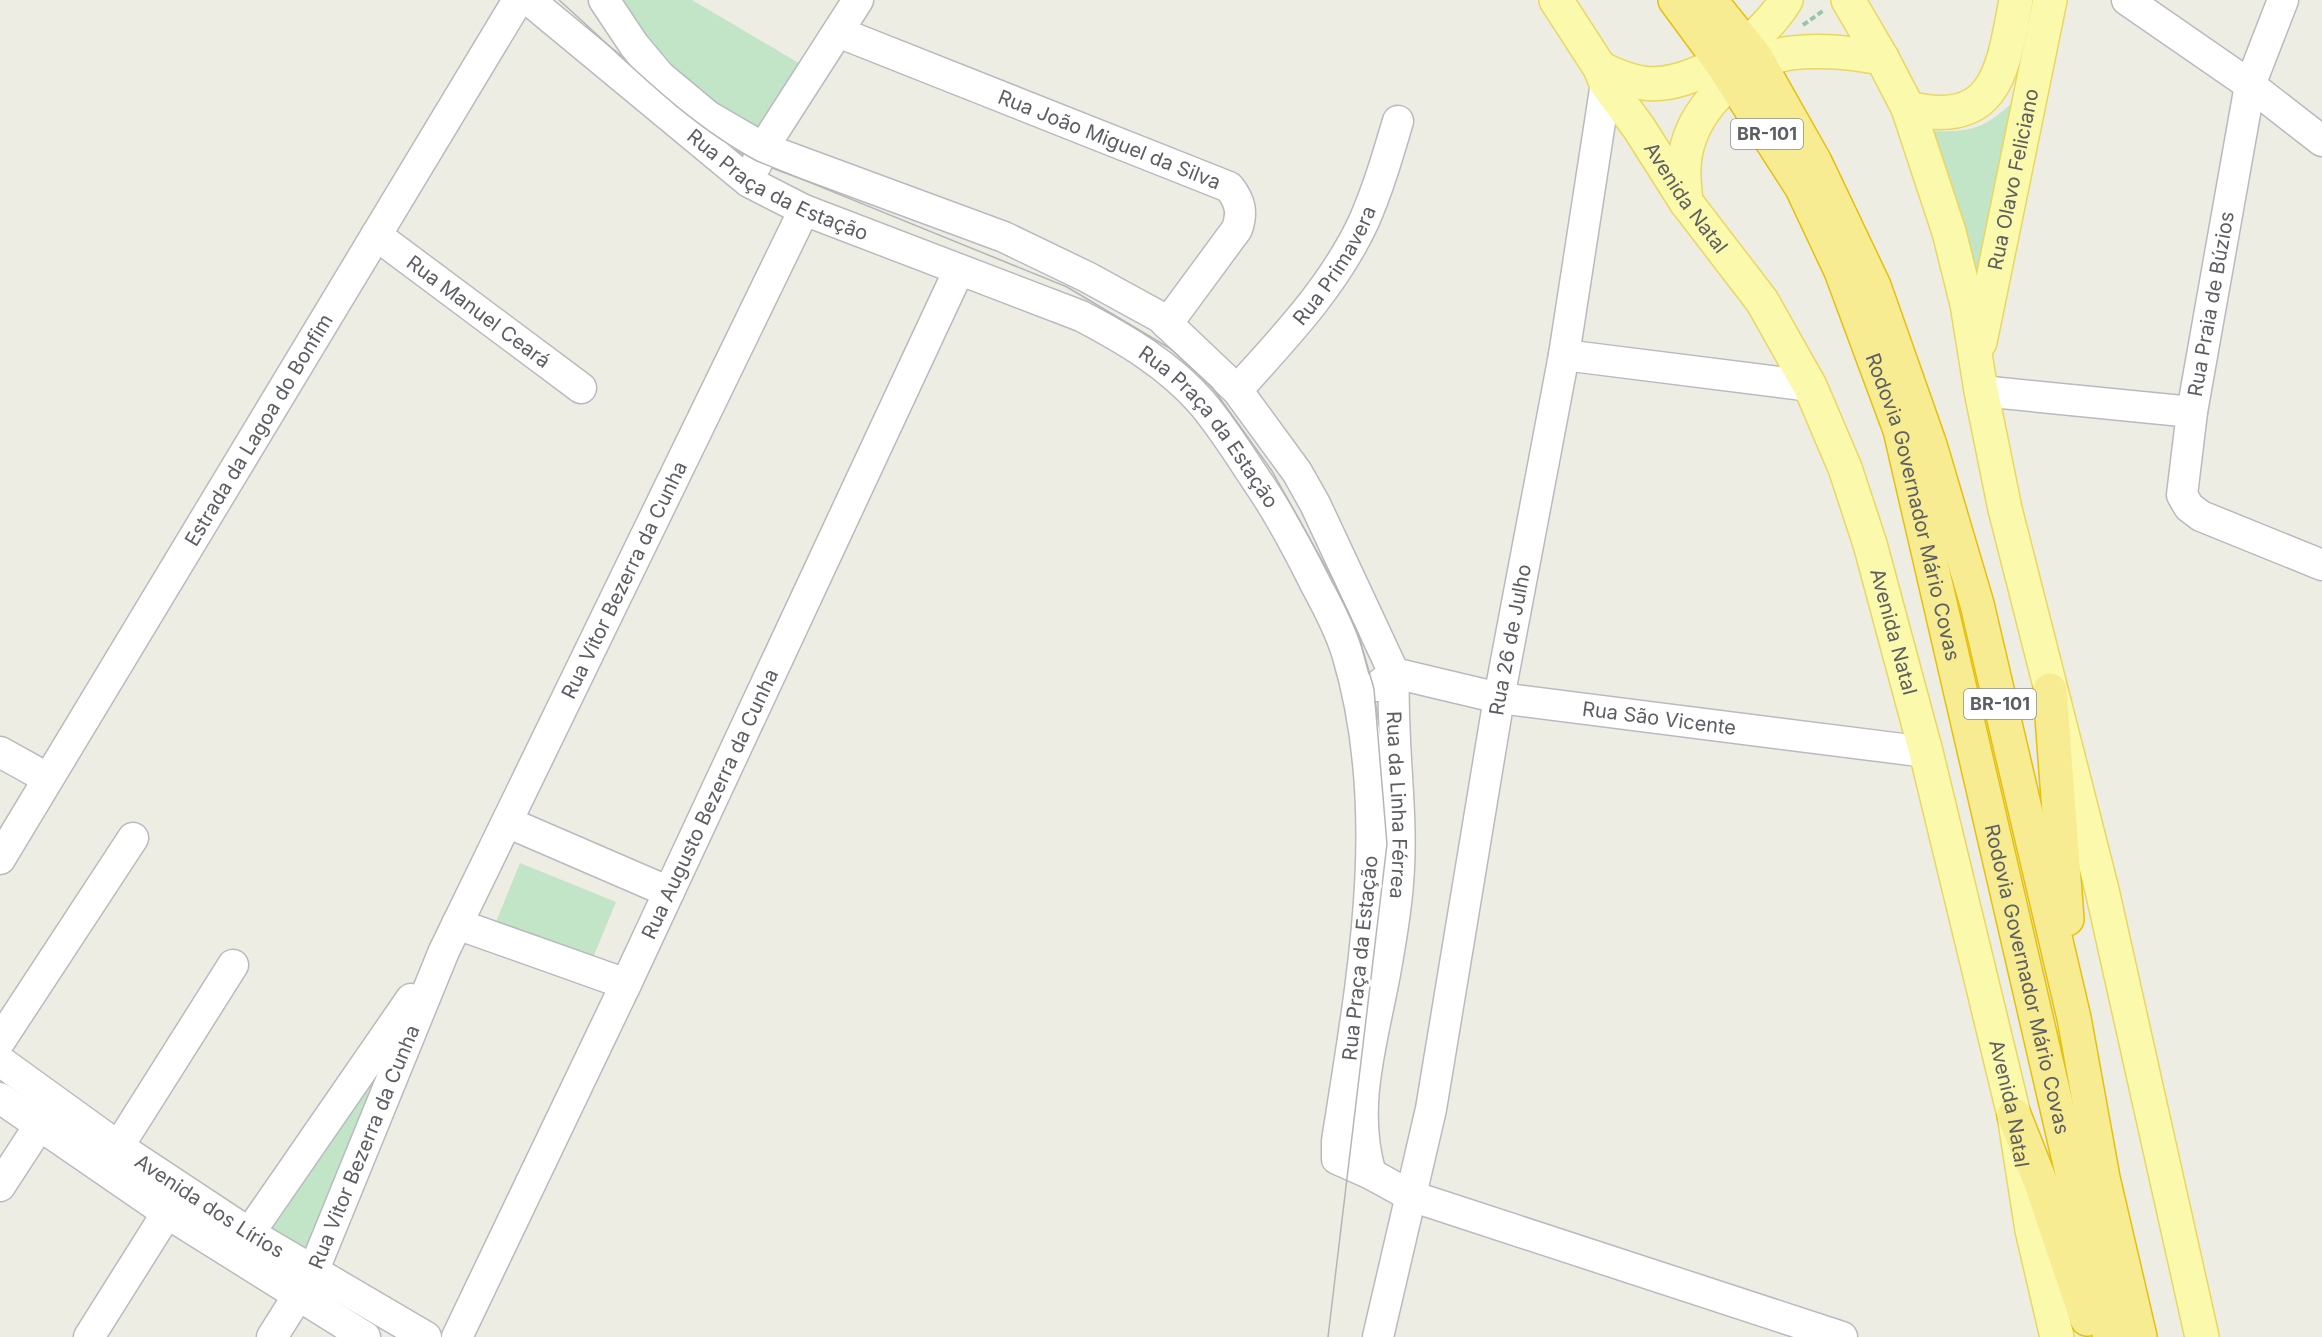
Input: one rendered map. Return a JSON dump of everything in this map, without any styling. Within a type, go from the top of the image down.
[{"type":"highway","name":"Rodovia Governador Mário Covas","points":[[1675,0],[1740,62],[1815,162],[1874,286],[1930,445],[1977,604],[2074,1018],[2103,1178],[2140,1337]]},
{"type":"highway","name":"Rodovia Governador Mário Covas","points":[[1710,0],[1841,271],[1900,430],[2110,1337]]},
{"type":"highway","points":[[2050,690],[2074,1018]]},
{"type":"highway","points":[[2014,1115],[2041,1183],[2093,1337]]},
{"type":"main road","name":"Avenida Natal","points":[[1556,0],[1686,202],[1762,301],[1810,386],[1845,468],[1870,544],[1926,752],[2014,1115],[2032,1230],[2057,1337]]},
{"type":"main road","points":[[1686,202],[1683,171],[1687,147],[1695,125],[1786,0]]},
{"type":"main road","points":[[1848,0],[1908,108],[1949,232],[1967,304],[1981,391],[2005,509],[2102,890],[2202,1337]]},
{"type":"main road","name":"Rua Olavo Feliciano","points":[[1908,108],[1927,112],[1947,112],[1968,108],[1986,96],[2004,60],[2016,0]]},
{"type":"main road","name":"Rua Olavo Feliciano","points":[[1976,358],[2050,0]]},
{"type":"main road","points":[[1603,76],[1645,84],[1669,83],[1740,62],[1789,53],[1817,51],[1882,58]]},
{"type":"street","name":"Estrada da Lagoa do Bonfim","points":[[0,859],[518,0]]},
{"type":"street","name":"Rua Praça da Estação","points":[[529,0],[749,182],[804,210],[1081,316],[1124,339],[1171,373],[1201,402],[1278,513],[1306,565],[1329,610],[1346,651],[1358,695],[1371,776],[1371,891],[1337,1141],[1337,1159],[1371,1174]]},
{"type":"street","name":"Rua Praça da Estação","points":[[604,0],[634,45],[660,76],[708,116],[763,148],[1004,237],[1087,278],[1164,320]]},
{"type":"street","points":[[749,182],[763,148],[858,0]]},
{"type":"street","points":[[2127,0],[2250,85],[2322,141]]},
{"type":"street","name":"Rua Praia de Búzios","points":[[2283,0],[2250,85],[2192,412],[2182,495],[2189,507],[2201,516],[2322,565]]},
{"type":"street","name":"Rua João Miguel da Silva","points":[[838,32],[1229,187],[1238,198],[1241,208],[1241,219],[1237,229],[1164,320]]},
{"type":"street","name":"Rua 26 de Julho","points":[[1411,1196],[1431,1109],[1500,698],[1564,355],[1603,76]]},
{"type":"street","name":"Rua Primavera","points":[[1237,390],[1304,317],[1343,258],[1364,222],[1398,121]]},
{"type":"street","name":"Rua Vitor Bezerra da Cunha","points":[[272,1337],[305,1283],[444,951],[804,210]]},
{"type":"street","name":"Rua Manuel Ceará","points":[[376,235],[580,388]]},
{"type":"street","name":"Rua Augusto Bezerra da Cunha","points":[[457,1337],[626,984],[959,270]]},
{"type":"street","name":"Rua da Linha Férrea","points":[[1164,320],[1237,390],[1297,472],[1315,504],[1394,674],[1393,699],[1400,821],[1398,882],[1387,968],[1365,1077],[1361,1122],[1364,1151],[1371,1174]]},
{"type":"street","points":[[1564,355],[1810,386]]},
{"type":"street","points":[[1981,391],[2192,412]]},
{"type":"street","points":[[1358,695],[1374,689],[1394,674]]},
{"type":"street","name":"Rua São Vicente","points":[[1394,674],[1500,698],[1926,752]]},
{"type":"street","points":[[0,752],[47,778]]},
{"type":"street","points":[[507,822],[669,892]]},
{"type":"street","points":[[0,1041],[133,838]]},
{"type":"street","points":[[457,924],[626,984]]},
{"type":"street","name":"Rua Vitor Bezerra da Cunha","points":[[242,1244],[444,951]]},
{"type":"street","points":[[112,1158],[233,965]]},
{"type":"street","name":"Avenida dos Lírios","points":[[0,1061],[112,1158],[167,1213],[242,1244]]},
{"type":"street","name":"Avenida dos Lírios","points":[[0,1098],[39,1126],[112,1158],[305,1283],[426,1337]]},
{"type":"street","points":[[0,1186],[39,1126]]},
{"type":"street","points":[[1371,1174],[1411,1196],[1842,1337]]},
{"type":"street","points":[[1378,1337],[1411,1196]]},
{"type":"street","points":[[89,1337],[167,1213]]},
{"type":"street","name":"Avenida dos Lírios","points":[[305,1283],[365,1337]]},
{"type":"green space","points":[[614,0],[692,0],[802,65],[761,132],[694,90],[657,61]]},
{"type":"green space","points":[[2013,102],[1978,299],[1925,131],[1973,128],[1992,119]]},
{"type":"green space","points":[[520,863],[616,902],[592,960],[496,922]]},
{"type":"green space","points":[[413,1007],[307,1253],[265,1227]]},
{"type":"tram line","points":[[559,0],[678,107],[703,127],[757,161],[1067,287],[1171,349],[1212,387],[1272,471],[1333,580],[1358,633],[1374,689],[1387,844],[1328,1337]]}]
